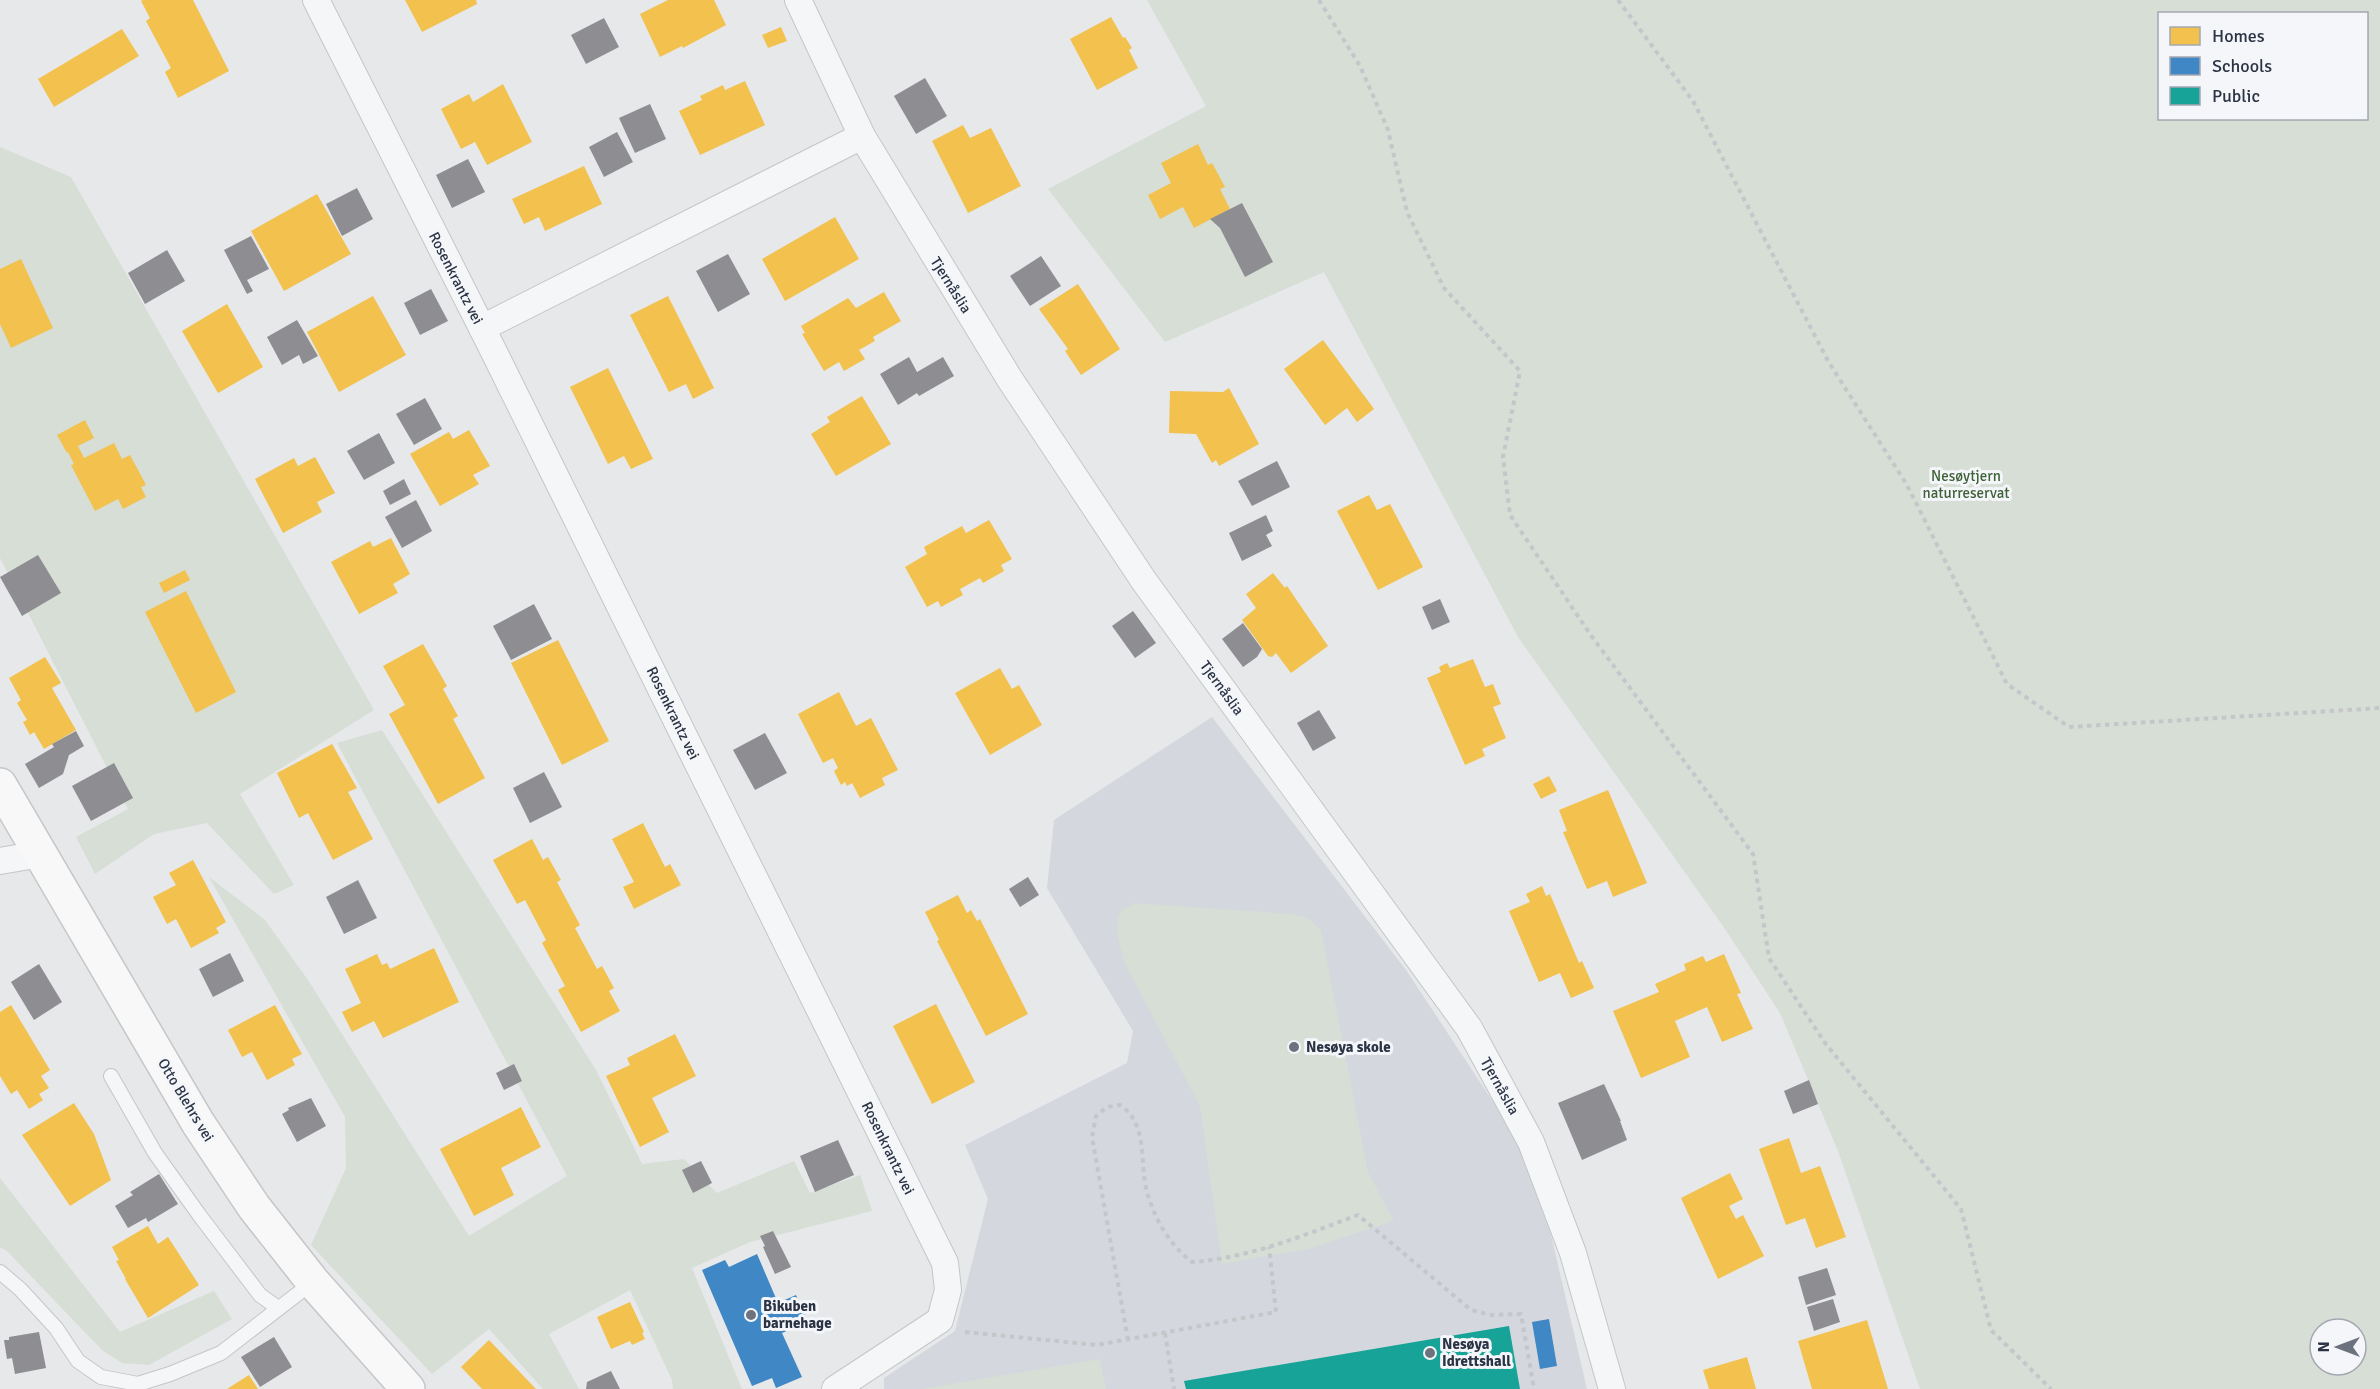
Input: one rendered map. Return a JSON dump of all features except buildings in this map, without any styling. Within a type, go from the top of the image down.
[{"type":"street","name":"Rosenkrantz vei","points":[[316,0],[482,328],[945,1263],[948,1290],[940,1320]]},
{"type":"street","name":"Tjernåslia","points":[[798,0],[862,136],[1009,378],[1144,581],[1468,1028],[1532,1142],[1573,1253],[1612,1389]]},
{"type":"street","points":[[482,328],[862,136]]},
{"type":"street","name":"Otto Blehrs vei","points":[[0,785],[198,1123],[254,1207],[313,1282],[408,1389]]},
{"type":"street","points":[[0,861],[41,854]]},
{"type":"street","points":[[836,1389],[940,1320]]},
{"type":"lane","points":[[111,1077],[155,1153],[200,1216],[260,1295],[278,1308]]},
{"type":"lane","points":[[0,1272],[20,1289],[56,1328],[78,1361],[101,1377],[138,1384],[170,1374],[221,1353],[313,1282]]},
{"type":"path","points":[[1319,0],[1360,66],[1388,130],[1407,212],[1444,288],[1520,371],[1503,457],[1510,515],[1590,634],[1753,854],[1769,958],[1825,1043],[1961,1209],[1991,1330],[2051,1389]]},
{"type":"path","points":[[1618,0],[1693,101],[1828,361],[1907,485],[2007,684],[2069,727],[2380,708]]},
{"type":"path","points":[[1128,1340],[1092,1137],[1096,1116],[1107,1107],[1120,1105],[1131,1112],[1138,1127],[1146,1190],[1164,1233],[1179,1252],[1192,1262],[1207,1261],[1269,1247],[1359,1215],[1471,1310],[1491,1315],[1521,1314],[1534,1389]]},
{"type":"path","points":[[940,1320],[955,1331],[1097,1345],[1276,1312],[1269,1247]]},
{"type":"path","points":[[1165,1333],[1174,1389]]},
{"type":"shaded area","name":"Nesøya skole","points":[[1212,717],[1406,970],[1517,1138],[1551,1235],[1587,1389],[884,1389],[884,1378],[955,1331],[988,1199],[965,1145],[1127,1063],[1133,1031],[1047,888],[1054,820]]},
{"type":"green space","name":"Nesøytjern naturreservat","points":[[1147,0],[2380,0],[2380,1389],[1920,1389],[1838,1151],[1780,1013],[1725,929],[1518,637],[1324,272],[1165,342],[1048,189],[1206,106]]},
{"type":"green space","points":[[0,147],[71,177],[374,710],[240,794],[294,885],[274,894],[207,823],[154,834],[95,874],[76,837],[128,809],[0,558]]},
{"type":"green space","points":[[382,730],[596,1070],[642,1164],[684,1159],[717,1193],[794,1161],[810,1193],[860,1175],[872,1211],[750,1242],[692,1268],[742,1389],[673,1389],[672,1380],[630,1290],[549,1334],[579,1389],[543,1389],[489,1329],[432,1374],[311,1245],[346,1168],[345,1117],[209,877],[265,920],[308,980],[469,1236],[567,1176],[337,743]]},
{"type":"green space","points":[[1135,903],[1292,914],[1308,918],[1321,930],[1368,1172],[1394,1221],[1308,1249],[1222,1264],[1200,1106],[1124,962],[1117,933],[1118,916],[1123,909]]},
{"type":"green space","points":[[0,1178],[120,1332],[214,1291],[232,1319],[149,1365],[122,1363],[102,1350],[6,1250],[0,1248]]},
{"type":"green space","points":[[1100,1359],[1106,1389],[922,1389]]},
{"type":"place","name":"Nesøya skole","points":[[1294,1047]]},
{"type":"place","name":"Bikuben barnehage","points":[[751,1315]]},
{"type":"place","name":"Nesøya Idrettshall","points":[[1430,1353]]}]
